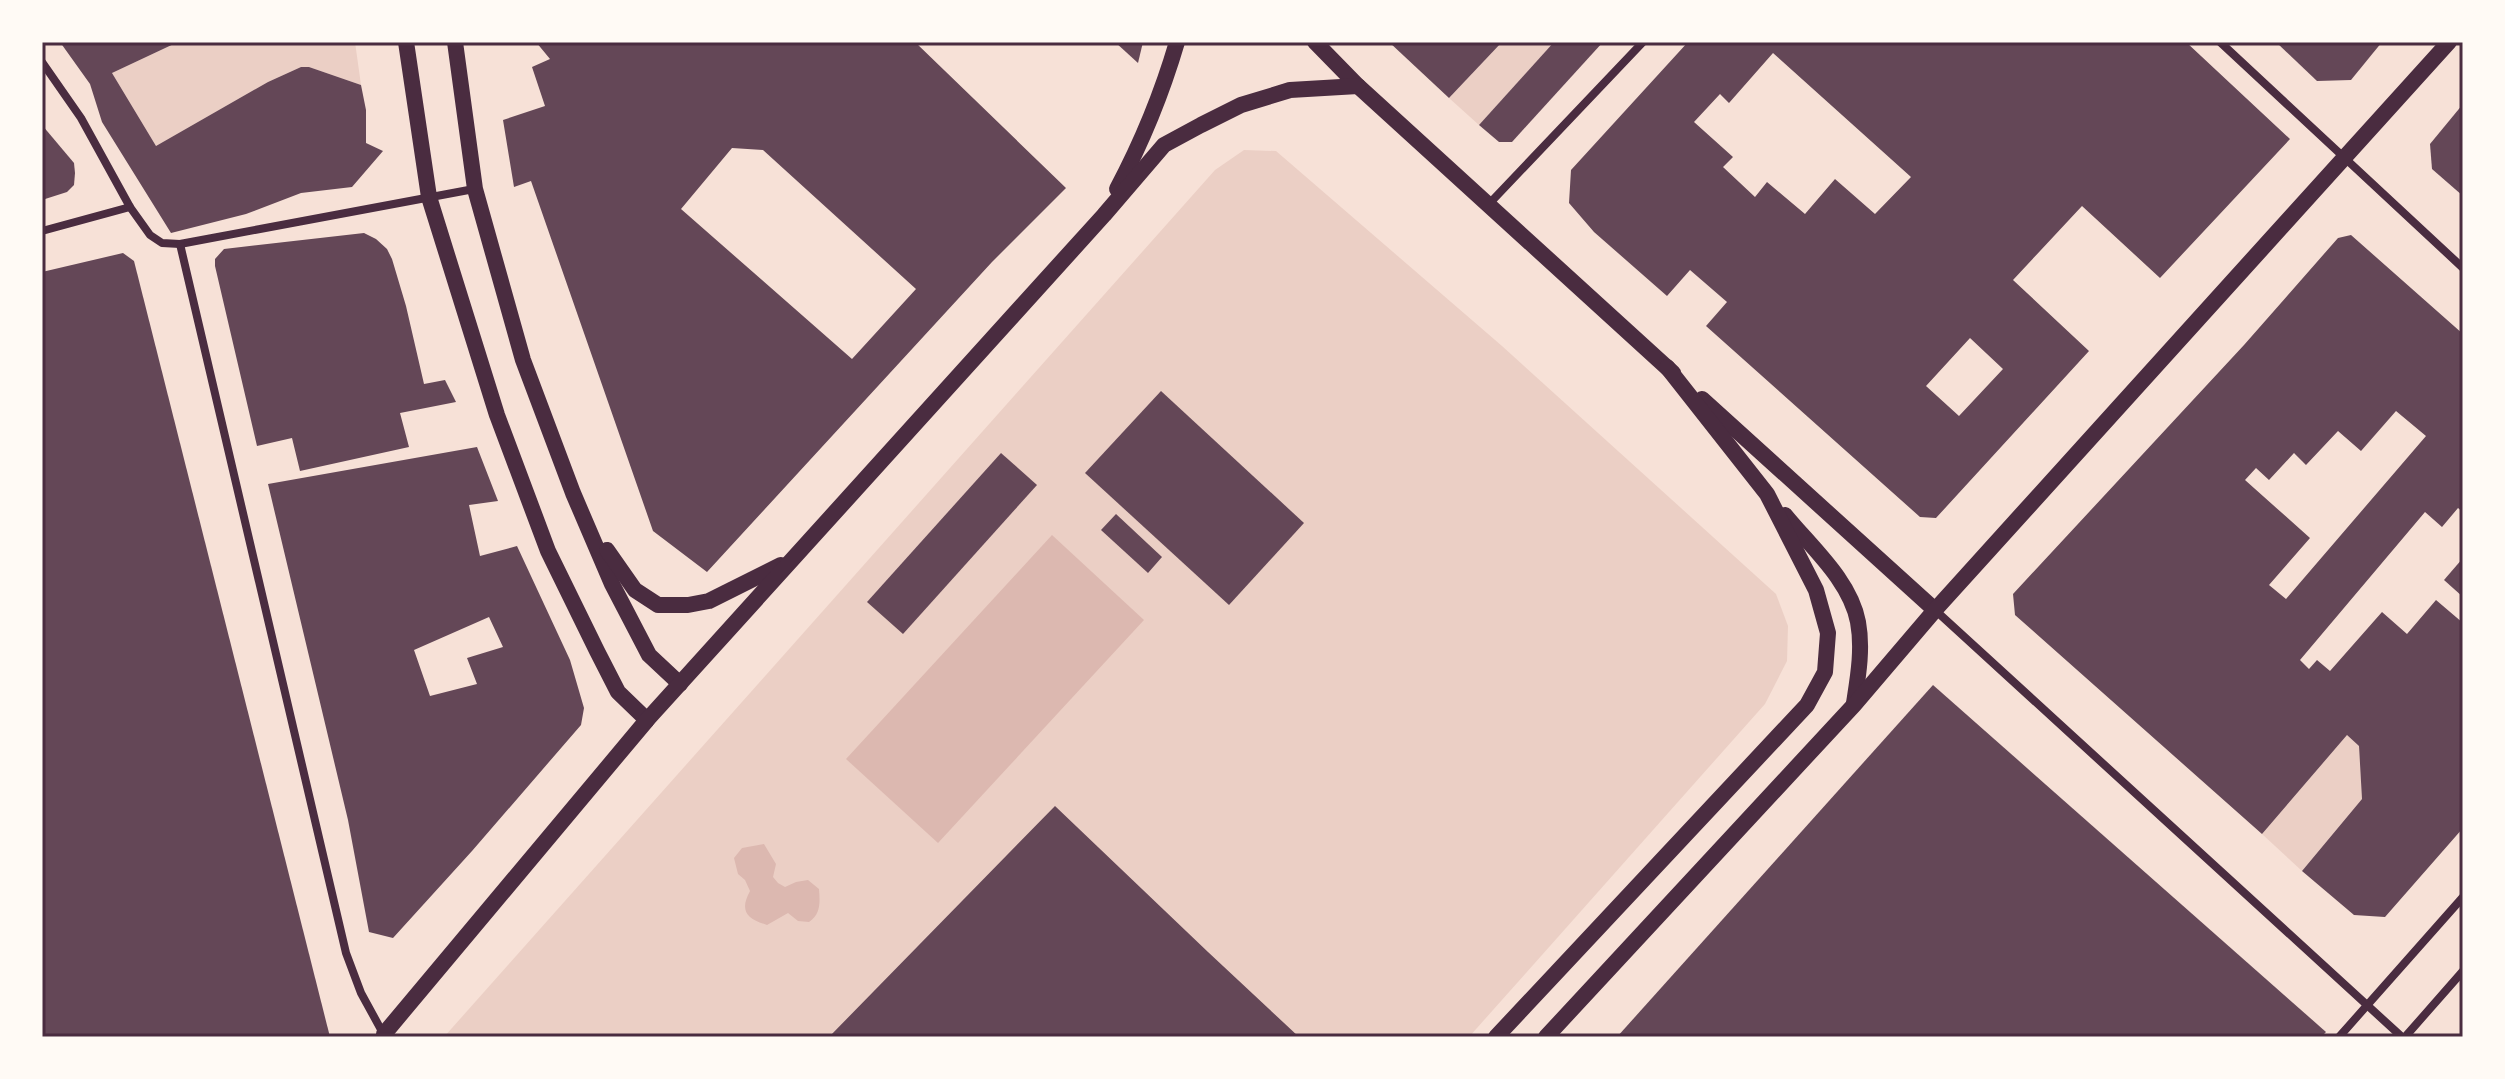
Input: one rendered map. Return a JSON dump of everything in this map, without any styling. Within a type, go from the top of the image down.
[{"type":"main road","points":[[406,42],[429,197],[497,415],[548,551],[618,692],[647,720]]},
{"type":"main road","points":[[455,42],[475,189],[523,360],[573,493],[612,584],[649,655],[680,684]]},
{"type":"main road","points":[[1104,215],[1137,151],[1165,84],[1177,42]]},
{"type":"main road","points":[[1315,42],[1358,86],[1935,610]]},
{"type":"main road","points":[[1546,1037],[1854,705],[1935,610],[2449,42]]},
{"type":"main road","points":[[383,1036],[647,720],[1164,145],[1241,105],[1290,90],[1358,86]]},
{"type":"main road","points":[[1667,367],[1846,588],[1858,622],[1860,659],[1854,705]]},
{"type":"main road","points":[[573,493],[616,565],[635,590],[658,605],[709,601],[790,561]]},
{"type":"main road","points":[[1496,1037],[1807,705],[1825,672],[1828,633],[1816,590],[1767,494]]},
{"type":"street","points":[[1488,205],[1643,42]]},
{"type":"street","points":[[2220,42],[2463,268]]},
{"type":"street","points":[[42,62],[81,118],[130,207],[150,235],[162,243],[180,244],[475,189]]},
{"type":"street","points":[[42,231],[130,207]]},
{"type":"street","points":[[180,244],[346,953],[361,993],[383,1036]]},
{"type":"street","points":[[1935,610],[2403,1037],[2463,971]]},
{"type":"street","points":[[2339,1037],[2463,897]]},
{"type":"shaded area","points":[[178,42],[355,42],[361,85],[301,67],[268,82],[156,146],[112,73]]},
{"type":"shaded area","points":[[1502,42],[1554,42],[1479,125],[1449,98]]},
{"type":"shaded area","points":[[1244,150],[1276,151],[1502,346],[1776,594],[1788,626],[1787,661],[1765,704],[1469,1037],[444,1037],[1215,170]]},
{"type":"shaded area","points":[[1052,535],[1144,620],[938,843],[846,759]]},
{"type":"shaded area","points":[[2347,735],[2359,746],[2362,799],[2302,871],[2262,834]]},
{"type":"shaded area","points":[[764,844],[776,864],[773,877],[778,883],[785,887],[808,880],[819,889],[818,911],[809,922],[798,921],[788,913],[767,925],[754,920],[747,913],[745,904],[750,891],[738,874],[734,858],[742,848]]},
{"type":"building","points":[[60,42],[178,42],[112,73],[156,146],[268,82],[301,67],[309,67],[361,85],[366,110],[366,143],[383,151],[352,187],[301,193],[246,214],[171,233],[102,122],[90,84]]},
{"type":"building","points":[[536,42],[915,42],[1066,188],[992,262],[707,572],[653,531],[531,181],[514,187],[503,120],[545,106],[532,67],[550,59]],"holes":[[[732,148],[763,150],[916,289],[852,359],[681,209]]]},
{"type":"building","points":[[1115,42],[1143,42],[1138,63]]},
{"type":"building","points":[[1389,42],[1502,42],[1449,98]]},
{"type":"building","points":[[1554,42],[1603,42],[1512,142],[1499,142],[1479,125]]},
{"type":"building","points":[[1688,42],[2186,42],[2290,139],[2160,278],[2082,206],[2013,280],[2089,351],[1936,518],[1920,517],[1706,326],[1727,302],[1690,270],[1667,296],[1594,232],[1569,203],[1571,170]],"holes":[[[1773,53],[1911,177],[1875,214],[1835,179],[1805,214],[1767,182],[1755,197],[1723,167],[1733,157],[1694,122],[1720,94],[1729,103]],[[1970,338],[2003,369],[1959,416],[1926,386]]]},
{"type":"building","points":[[2276,42],[2382,42],[2351,80],[2317,81]]},
{"type":"building","points":[[2463,104],[2463,196],[2432,169],[2430,144]]},
{"type":"building","points":[[42,125],[74,163],[75,173],[74,185],[67,192],[42,200]]},
{"type":"building","points":[[364,233],[387,249],[392,259],[424,384],[445,380],[456,402],[400,413],[409,447],[300,471],[292,438],[257,446],[215,259],[224,249]]},
{"type":"building","points":[[2351,235],[2463,334],[2463,512],[2458,508],[2442,527],[2425,512],[2300,660],[2309,669],[2317,660],[2330,671],[2382,612],[2407,634],[2436,600],[2463,623],[2463,828],[2385,917],[2354,915],[2302,871],[2362,799],[2359,746],[2347,735],[2262,834],[2015,615],[2013,594],[2244,345],[2338,238]],"holes":[[[2396,411],[2426,436],[2286,599],[2269,585],[2310,538],[2245,480],[2256,468],[2269,480],[2294,453],[2306,465],[2338,431],[2361,451]]]},
{"type":"building","points":[[123,253],[134,261],[330,1037],[42,1037],[42,272]]},
{"type":"building","points":[[1161,391],[1304,523],[1229,605],[1085,473]]},
{"type":"building","points":[[477,447],[498,501],[469,505],[480,556],[517,546],[570,660],[584,708],[581,725],[393,938],[369,932],[348,820],[268,484]],"holes":[[[489,617],[503,647],[467,658],[477,684],[430,696],[414,650]]]},
{"type":"building","points":[[1001,453],[1037,485],[903,634],[867,602]]},
{"type":"building","points":[[1116,514],[1162,557],[1148,573],[1101,530]]},
{"type":"building","points":[[2463,558],[2463,597],[2444,580]]},
{"type":"building","points":[[1933,685],[2326,1032],[2321,1037],[1617,1037]]},
{"type":"building","points":[[1055,806],[1208,952],[1299,1037],[829,1037]]}]
